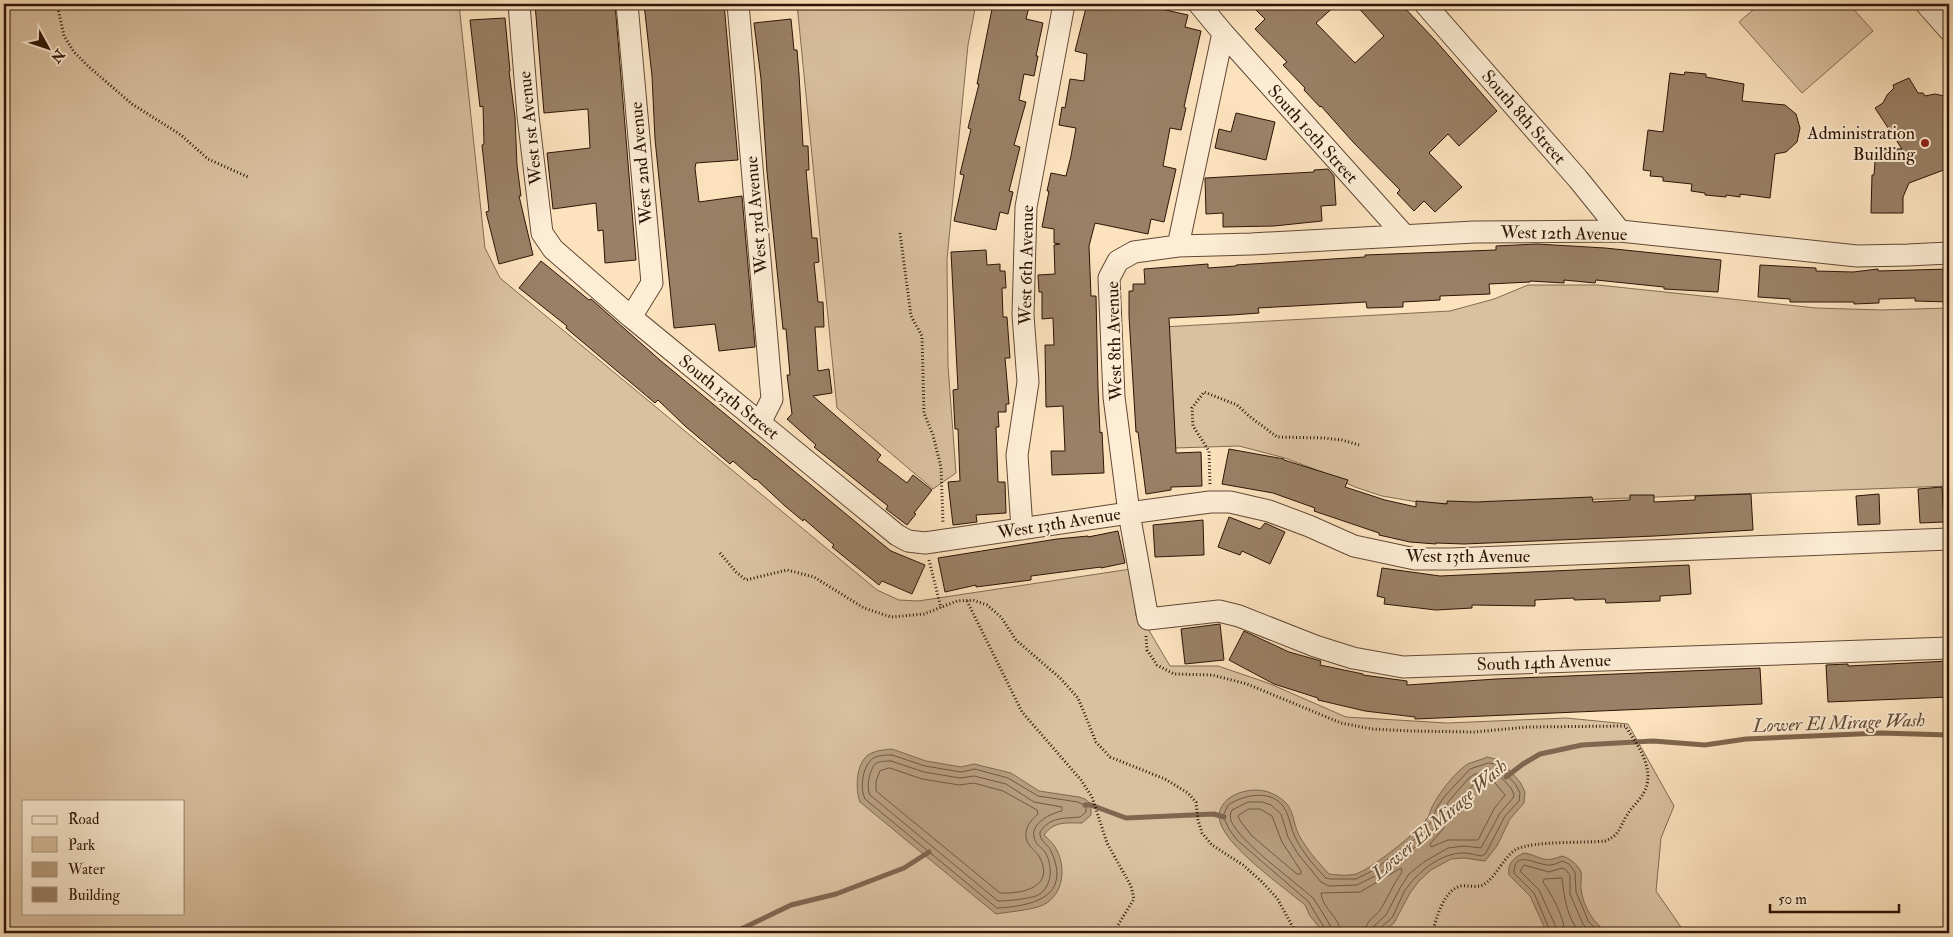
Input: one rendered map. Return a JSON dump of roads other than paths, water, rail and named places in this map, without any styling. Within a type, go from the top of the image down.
[{"type":"street","name":"West 1st Avenue","points":[[519,4],[528,116],[542,233],[553,249]]},
{"type":"street","name":"West 2nd Avenue","points":[[627,4],[652,283],[631,317]]},
{"type":"street","name":"West 3rd Avenue","points":[[738,4],[772,399],[760,423]]},
{"type":"street","name":"West 6th Avenue","points":[[1022,529],[1016,455],[1028,382],[1024,315],[1026,207],[1064,4]]},
{"type":"street","points":[[1178,246],[1223,33],[1199,4]]},
{"type":"street","name":"South 8th Street","points":[[1425,4],[1578,178],[1620,231]]},
{"type":"street","points":[[1926,4],[1949,30]]},
{"type":"street","name":"South 10th Street","points":[[1223,33],[1404,235]]},
{"type":"street","name":"West 12th Avenue","points":[[1178,246],[1474,232],[1620,231],[1857,256],[1949,252]]},
{"type":"street","name":"West 8th Avenue","points":[[1148,618],[1129,512],[1114,397],[1109,278],[1118,261],[1134,252],[1178,246]]},
{"type":"street","name":"South 13th Street","points":[[553,249],[631,317],[897,535],[917,542]]},
{"type":"street","name":"West 13th Avenue","points":[[917,542],[949,540],[1129,512],[1210,502],[1230,502],[1270,511],[1354,546],[1415,559],[1949,539]]},
{"type":"street","name":"South 14th Avenue","points":[[1148,618],[1218,610],[1353,658],[1404,667],[1949,648]]},
{"type":"water","points":[[892,749],[926,761],[961,767],[974,764],[1011,773],[1039,791],[1079,797],[1091,804],[1091,815],[1082,823],[1056,825],[1044,835],[1054,845],[1059,855],[1062,871],[1059,887],[1050,900],[1043,905],[1033,908],[996,914],[860,802],[857,790],[858,777],[864,759],[874,752]]},
{"type":"water","points":[[1487,757],[1499,760],[1520,782],[1525,792],[1524,803],[1510,819],[1497,846],[1485,861],[1464,858],[1451,859],[1431,870],[1410,893],[1394,923],[1382,933],[1324,933],[1310,916],[1305,905],[1247,858],[1228,837],[1219,819],[1222,805],[1233,796],[1256,790],[1271,793],[1287,804],[1292,812],[1297,831],[1302,840],[1329,874],[1356,874],[1406,840],[1423,823],[1442,790],[1461,769],[1468,764]]},
{"type":"water","points":[[1524,853],[1542,859],[1562,856],[1570,859],[1581,872],[1582,895],[1590,915],[1599,926],[1610,933],[1547,933],[1530,896],[1509,875],[1509,867],[1512,861]]},
{"type":"waterway","name":"Lower El Mirage Wash","points":[[1506,777],[1540,754],[1582,745],[1653,741],[1705,745],[1746,739],[1881,733],[1949,735]]},
{"type":"waterway","name":"Lower El Mirage Wash","points":[[1085,805],[1091,805],[1126,818],[1214,814],[1224,817]]},
{"type":"waterway","name":"Lower El Mirage Wash","points":[[733,933],[791,905],[836,894],[904,868],[929,852]]},
{"type":"place","name":"Administration Building","points":[[1925,143]]}]
